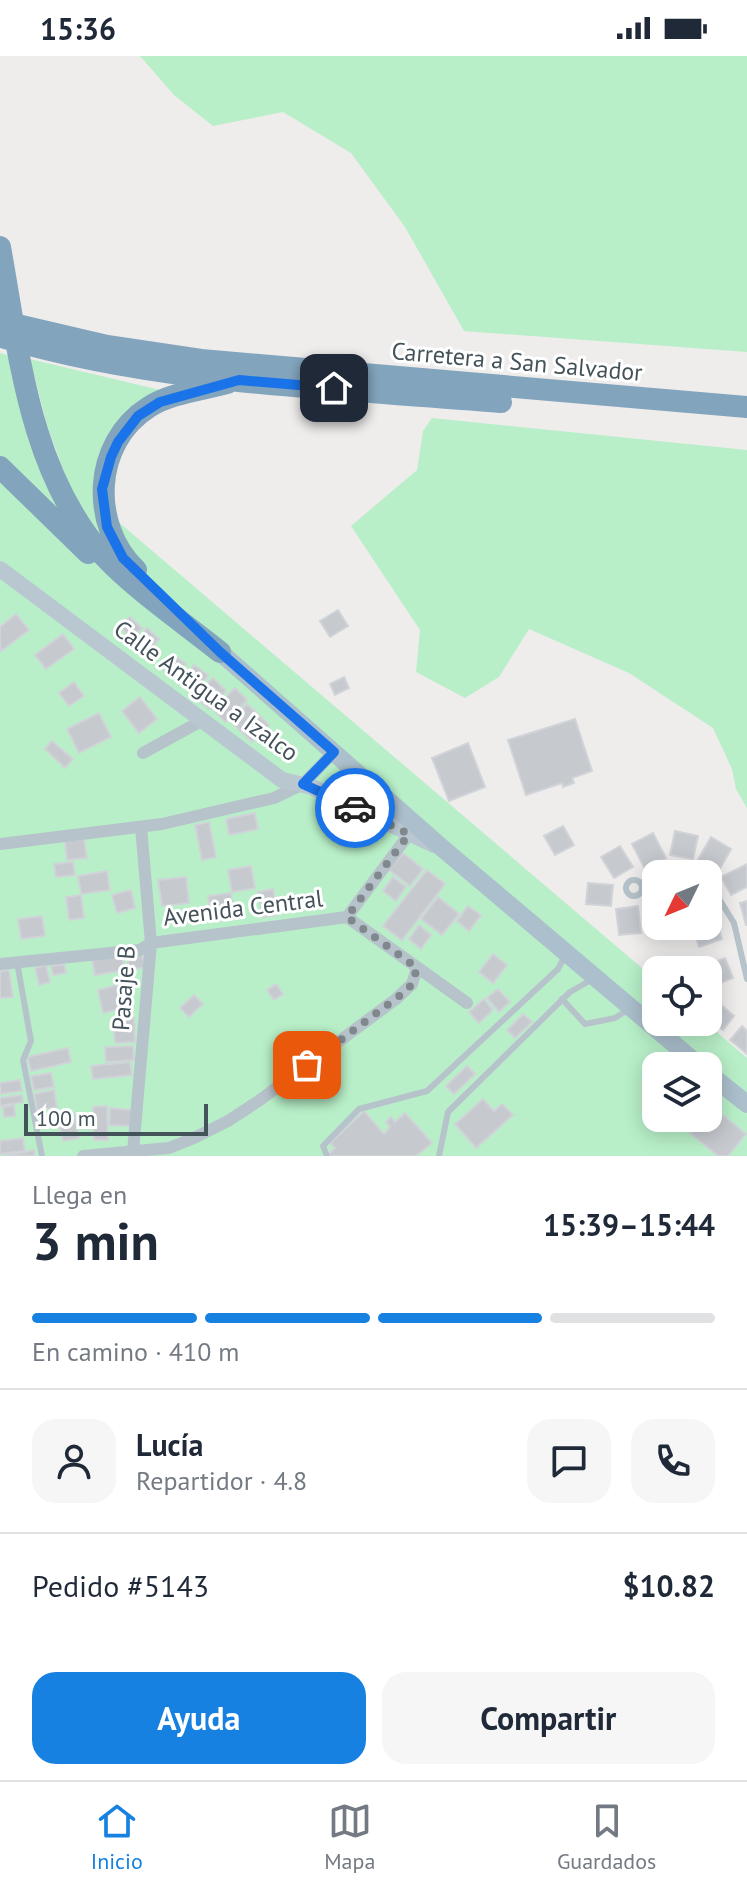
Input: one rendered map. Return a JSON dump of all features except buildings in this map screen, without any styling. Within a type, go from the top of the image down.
[{"type":"highway","points":[[0,247],[6,314],[21,358],[44,453],[59,488],[86,534],[112,564],[220,652]]},
{"type":"highway","name":"Carretera a San Salvador","points":[[6,314],[107,346],[201,360],[747,407]]},
{"type":"highway","points":[[0,336],[40,348],[115,363],[239,380],[619,412],[747,419]]},
{"type":"highway","points":[[220,652],[123,558],[107,527],[102,489],[118,442],[138,416],[169,398],[239,380]]},
{"type":"highway","points":[[0,467],[130,592],[220,652]]},
{"type":"main road","points":[[220,652],[441,847],[683,1052]]},
{"type":"main road","points":[[722,1084],[747,1104]]},
{"type":"street","name":"Calle Antigua a Izalco","points":[[0,569],[282,780],[303,784],[441,847]]},
{"type":"street","points":[[143,753],[203,720]]},
{"type":"street","points":[[0,844],[141,827],[274,798],[303,784],[334,752]]},
{"type":"street","name":"Pasaje B","points":[[133,1152],[151,943],[141,827]]},
{"type":"street","points":[[347,917],[409,834]]},
{"type":"street","name":"Avenida Central","points":[[0,964],[140,950],[151,943],[347,917],[467,1003]]},
{"type":"street","points":[[83,1156],[169,1148],[228,1121],[406,991],[417,968]]},
{"type":"lane","points":[[722,904],[734,923],[747,979]]},
{"type":"lane","points":[[327,1156],[323,1146],[359,1109],[427,1091],[558,969],[566,954]]},
{"type":"lane","points":[[17,962],[31,1041],[23,1060],[42,1156]]},
{"type":"lane","points":[[439,1156],[448,1112],[562,999],[580,984],[594,978]]},
{"type":"lane","points":[[562,999],[585,1024],[615,1018],[631,1009]]},
{"type":"green space","points":[[140,56],[747,56],[747,352],[464,331],[405,227],[351,153],[283,112],[213,126],[174,95]]},
{"type":"green space","points":[[0,353],[11,356],[66,478],[47,425],[30,359],[160,390],[151,395],[95,502],[642,968],[642,1036],[721,1036],[747,1058],[747,1156],[0,1156]]},
{"type":"green space","points":[[432,418],[747,450],[747,808],[736,789],[732,769],[713,728],[629,673],[529,629],[499,677],[465,698],[416,672],[420,630],[351,526],[417,470],[423,431]]},
{"type":"way so far","points":[[307,1065],[406,991],[415,978],[417,968],[347,917],[409,834],[355,808]]},
{"type":"route","points":[[334,388],[239,380],[169,398],[149,407],[127,428],[111,457],[102,489],[107,527],[123,558],[220,652],[334,752],[303,784],[355,808]]}]
